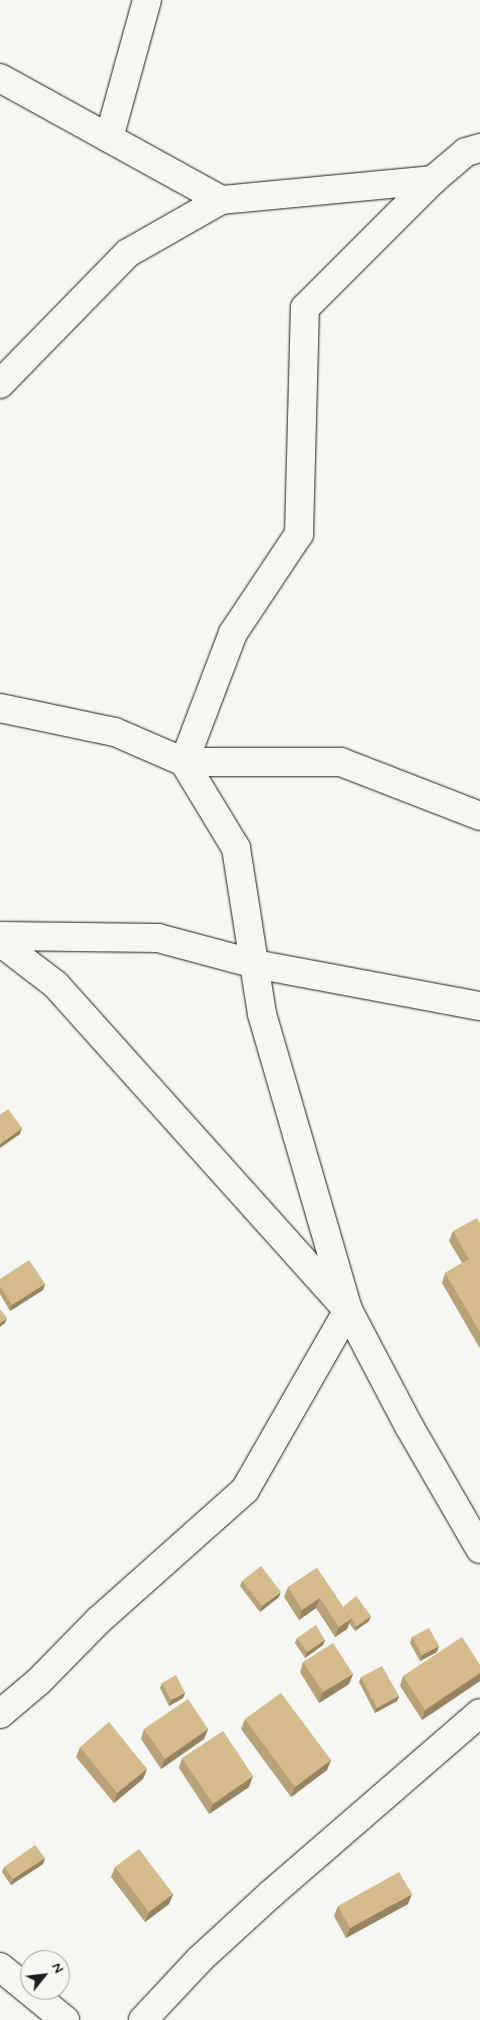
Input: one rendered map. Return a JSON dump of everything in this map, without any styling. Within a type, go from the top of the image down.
[{"type":"street","points":[[109,138],[148,0]]},
{"type":"street","points":[[0,78],[221,200]]},
{"type":"street","points":[[184,762],[233,633],[299,534],[304,308],[433,180],[466,152],[480,148]]},
{"type":"street","points":[[0,384],[128,253],[221,200],[433,180]]},
{"type":"street","points":[[0,708],[115,732],[184,762],[341,762],[480,816]]},
{"type":"street","points":[[184,762],[236,848],[262,1014],[348,1310],[410,1426],[480,1549]]},
{"type":"street","points":[[0,936],[158,938],[254,964],[480,1006]]},
{"type":"street","points":[[0,942],[56,985],[348,1310]]},
{"type":"street","points":[[0,1714],[39,1681],[100,1620],[245,1490],[348,1310]]},
{"type":"street","points":[[143,2020],[200,1960],[271,1894],[480,1713]]},
{"type":"street","points":[[0,1967],[64,2020]]},
{"type":"building","points":[[8,1109],[22,1128],[0,1144],[0,1115]]},
{"type":"building","points":[[477,1218],[480,1223],[480,1332],[445,1273],[469,1259],[453,1231]]},
{"type":"building","points":[[29,1260],[45,1284],[12,1305],[0,1286],[0,1279]]},
{"type":"building","points":[[0,1309],[7,1318],[0,1323]]},
{"type":"building","points":[[261,1566],[281,1592],[262,1606],[242,1581]]},
{"type":"building","points":[[317,1568],[351,1619],[339,1627],[320,1598],[302,1610],[288,1587]]},
{"type":"building","points":[[356,1596],[371,1616],[357,1626],[343,1607]]},
{"type":"building","points":[[316,1625],[325,1640],[307,1652],[297,1638]]},
{"type":"building","points":[[429,1628],[439,1646],[422,1655],[412,1637]]},
{"type":"building","points":[[462,1637],[480,1665],[480,1673],[425,1710],[403,1676]]},
{"type":"building","points":[[333,1643],[353,1674],[323,1692],[303,1662]]},
{"type":"building","points":[[382,1666],[399,1696],[377,1708],[361,1677]]},
{"type":"building","points":[[176,1675],[185,1693],[171,1700],[162,1683]]},
{"type":"building","points":[[281,1693],[331,1760],[295,1787],[245,1719]]},
{"type":"building","points":[[188,1699],[208,1729],[165,1759],[144,1729]]},
{"type":"building","points":[[109,1722],[147,1769],[117,1793],[80,1747]]},
{"type":"building","points":[[223,1731],[253,1776],[213,1804],[182,1758]]},
{"type":"building","points":[[35,1845],[45,1858],[13,1879],[4,1867]]},
{"type":"building","points":[[139,1849],[173,1894],[149,1912],[115,1867]]},
{"type":"building","points":[[399,1872],[412,1894],[350,1928],[338,1906]]}]
